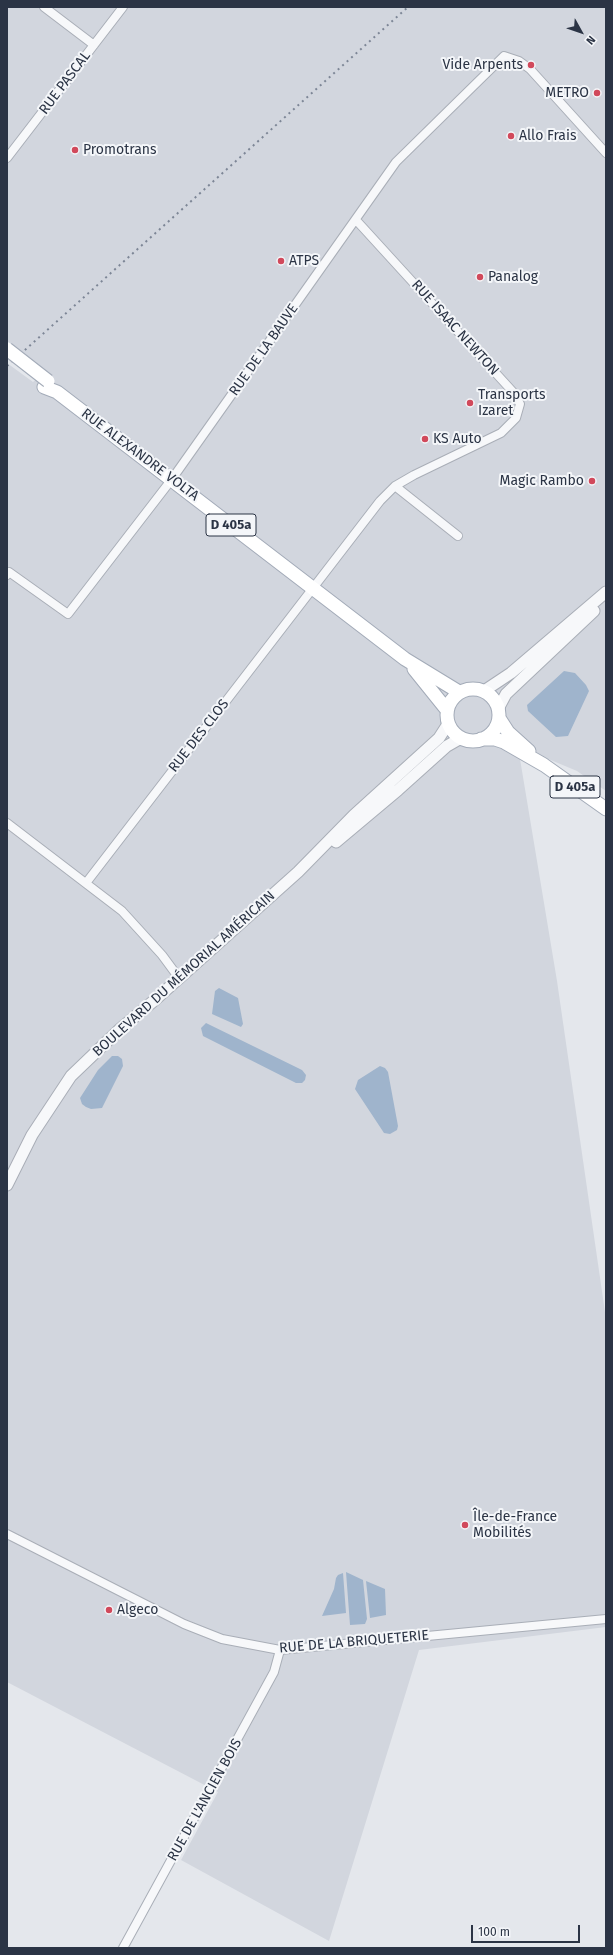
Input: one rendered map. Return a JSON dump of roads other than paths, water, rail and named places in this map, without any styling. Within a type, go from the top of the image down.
[{"type":"main road","points":[[7,349],[46,384]]},
{"type":"main road","points":[[7,359],[46,384]]},
{"type":"main road","name":"RUE ALEXANDRE VOLTA","points":[[46,384],[172,479],[312,589],[405,659],[459,692]]},
{"type":"main road","name":"RUE ALEXANDRE VOLTA","points":[[405,659],[440,698],[447,710]]},
{"type":"main road","points":[[471,688],[484,691],[495,701],[498,714],[493,731],[481,739],[468,740],[461,738],[456,735],[448,724],[447,710],[449,703],[459,692],[471,688]]},
{"type":"main road","name":"D 405a","points":[[498,714],[508,732],[544,765]]},
{"type":"main road","name":"D 405a","points":[[481,739],[495,739],[504,742],[544,765],[606,809]]},
{"type":"street","points":[[44,7],[94,45]]},
{"type":"street","name":"RUE PASCAL","points":[[7,158],[123,7]]},
{"type":"street","name":"RUE DE LA BAUVE","points":[[7,575],[9,572],[68,614],[172,479],[396,162],[504,56],[519,61],[530,69],[606,153]]},
{"type":"street","name":"RUE ISAAC NEWTON","points":[[312,589],[380,500],[395,486],[414,475],[501,433],[516,418],[520,404],[513,392],[356,220]]},
{"type":"street","points":[[395,486],[458,536]]},
{"type":"street","name":"RUE DES CLOS","points":[[86,883],[312,589]]},
{"type":"street","points":[[484,691],[507,677],[606,592]]},
{"type":"street","points":[[498,714],[506,694],[606,600]]},
{"type":"street","points":[[298,872],[354,815],[438,738],[448,724]]},
{"type":"street","points":[[298,872],[359,824],[447,746],[461,738]]},
{"type":"street","points":[[7,823],[122,911],[162,955],[178,978]]},
{"type":"street","name":"BOULEVARD DU MÉMORIAL AMÉRICAIN","points":[[7,1185],[32,1135],[71,1076],[120,1029],[298,872]]},
{"type":"street","name":"RUE DE LA BRIQUETERIE","points":[[7,1534],[184,1624],[222,1639],[280,1650],[606,1619]]},
{"type":"street","name":"RUE DE L'ANCIEN BOIS","points":[[123,1948],[274,1672],[280,1650]]},
{"type":"water","points":[[564,671],[575,673],[586,685],[589,691],[568,736],[556,737],[528,711],[527,705]]},
{"type":"water","points":[[219,988],[238,998],[243,1024],[241,1027],[212,1014],[215,991]]},
{"type":"water","points":[[206,1023],[302,1070],[306,1075],[305,1080],[302,1083],[296,1083],[203,1036],[201,1028]]},
{"type":"water","points":[[112,1056],[118,1056],[122,1059],[123,1066],[102,1108],[91,1109],[86,1107],[82,1104],[80,1098],[98,1070]]},
{"type":"water","points":[[380,1066],[385,1068],[388,1072],[398,1126],[397,1130],[390,1134],[384,1133],[355,1089],[358,1080]]},
{"type":"water","points":[[346,1572],[363,1580],[367,1619],[365,1624],[350,1625]]},
{"type":"water","points":[[343,1573],[346,1613],[322,1616],[334,1589],[336,1578],[338,1575]]},
{"type":"water","points":[[366,1581],[385,1589],[386,1615],[370,1618]]},
{"type":"railway","points":[[7,366],[408,7]]},
{"type":"place","name":"Vide Arpents","points":[[531,65]]},
{"type":"place","name":"METRO","points":[[597,93]]},
{"type":"place","name":"Allo Frais","points":[[511,136]]},
{"type":"place","name":"Promotrans","points":[[75,150]]},
{"type":"place","name":"ATPS","points":[[281,261]]},
{"type":"place","name":"Panalog","points":[[480,277]]},
{"type":"place","name":"Transports Izaret","points":[[470,403]]},
{"type":"place","name":"KS Auto","points":[[425,439]]},
{"type":"place","name":"Magic Rambo","points":[[592,481]]},
{"type":"place","name":"Île-de-France Mobilités","points":[[465,1525]]},
{"type":"place","name":"Algeco","points":[[109,1610]]}]
